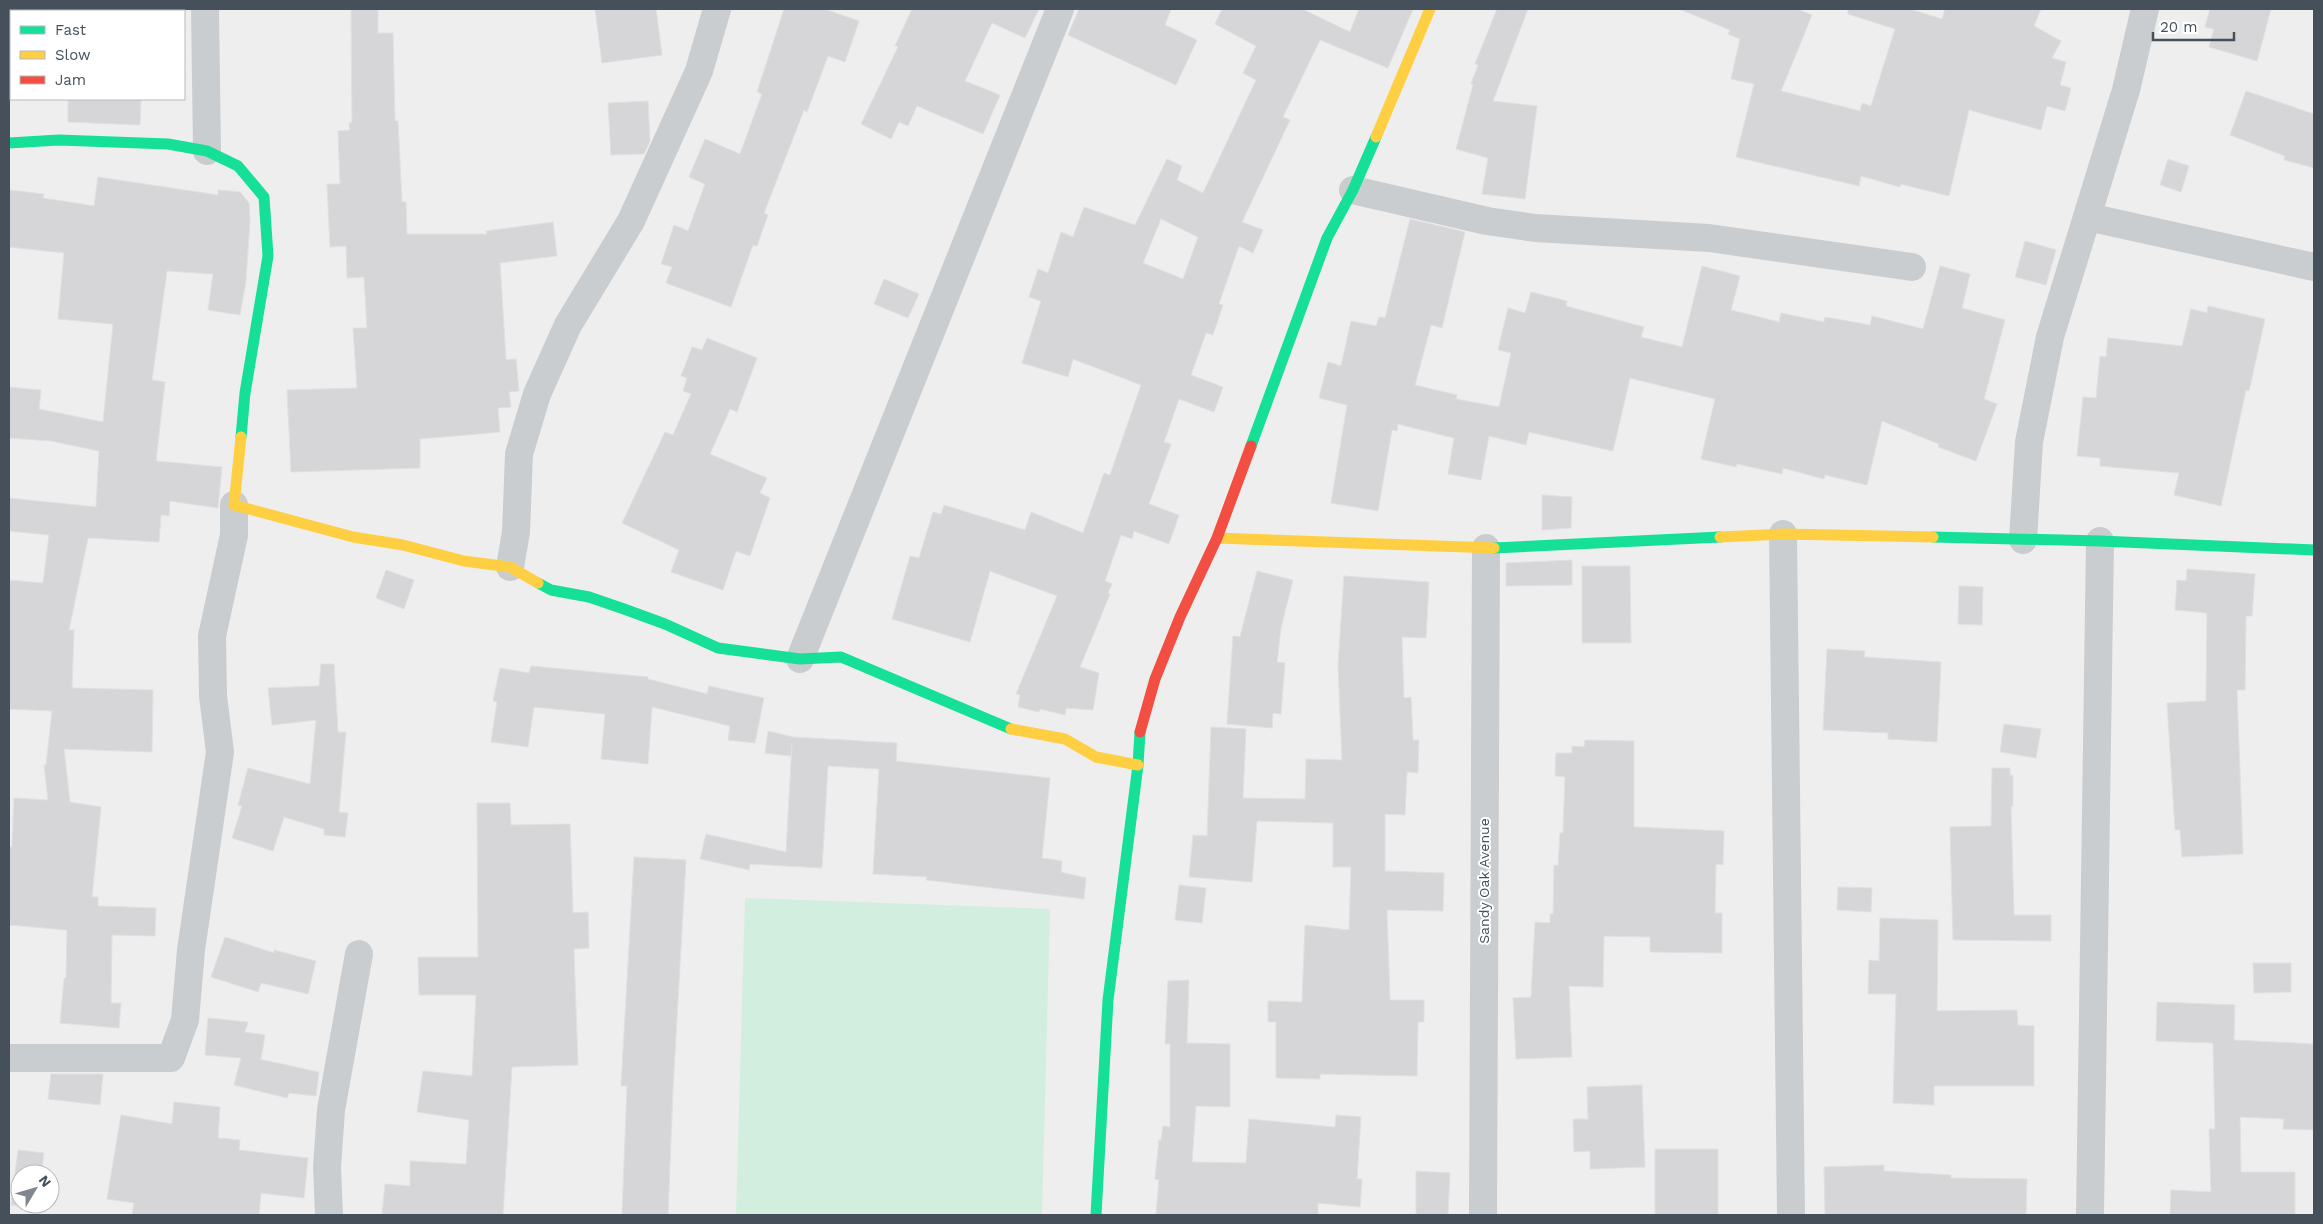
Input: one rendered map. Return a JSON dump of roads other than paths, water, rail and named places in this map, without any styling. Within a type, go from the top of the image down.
[{"type":"street","points":[[205,9],[207,151]]},
{"type":"street","points":[[510,567],[516,532],[519,454],[537,394],[568,325],[631,221],[699,71],[717,9]]},
{"type":"street","points":[[800,659],[1060,9]]},
{"type":"street","points":[[1096,1215],[1108,1000],[1138,764],[1140,732],[1155,679],[1180,618],[1217,538],[1326,238],[1353,190],[1430,9]]},
{"type":"street","points":[[2023,540],[2029,442],[2050,337],[2126,90],[2145,9]]},
{"type":"street","points":[[9,143],[59,140],[160,143],[207,151],[238,166],[264,197],[268,246],[259,321],[245,393],[234,505],[234,534],[212,636],[213,696],[220,752],[191,950],[185,1020],[171,1058],[9,1058]]},
{"type":"street","points":[[1353,190],[1487,221],[1535,228],[1709,238],[1912,267]]},
{"type":"street","points":[[2088,217],[2314,266]]},
{"type":"street","points":[[234,505],[352,537],[403,545],[464,561],[510,567],[551,590],[588,597],[624,609],[665,624],[718,648],[800,659],[842,657],[1012,729],[1064,739],[1096,757],[1138,764]]},
{"type":"street","points":[[1217,538],[1486,548],[1783,534],[2100,541],[2314,550]]},
{"type":"street","points":[[1783,534],[1791,1215]]},
{"type":"street","points":[[2090,1215],[2100,541]]},
{"type":"street","name":"Sandy Oak Avenue","points":[[1483,1215],[1486,548]]},
{"type":"street","points":[[329,1215],[327,1167],[332,1110],[359,954]]}]
